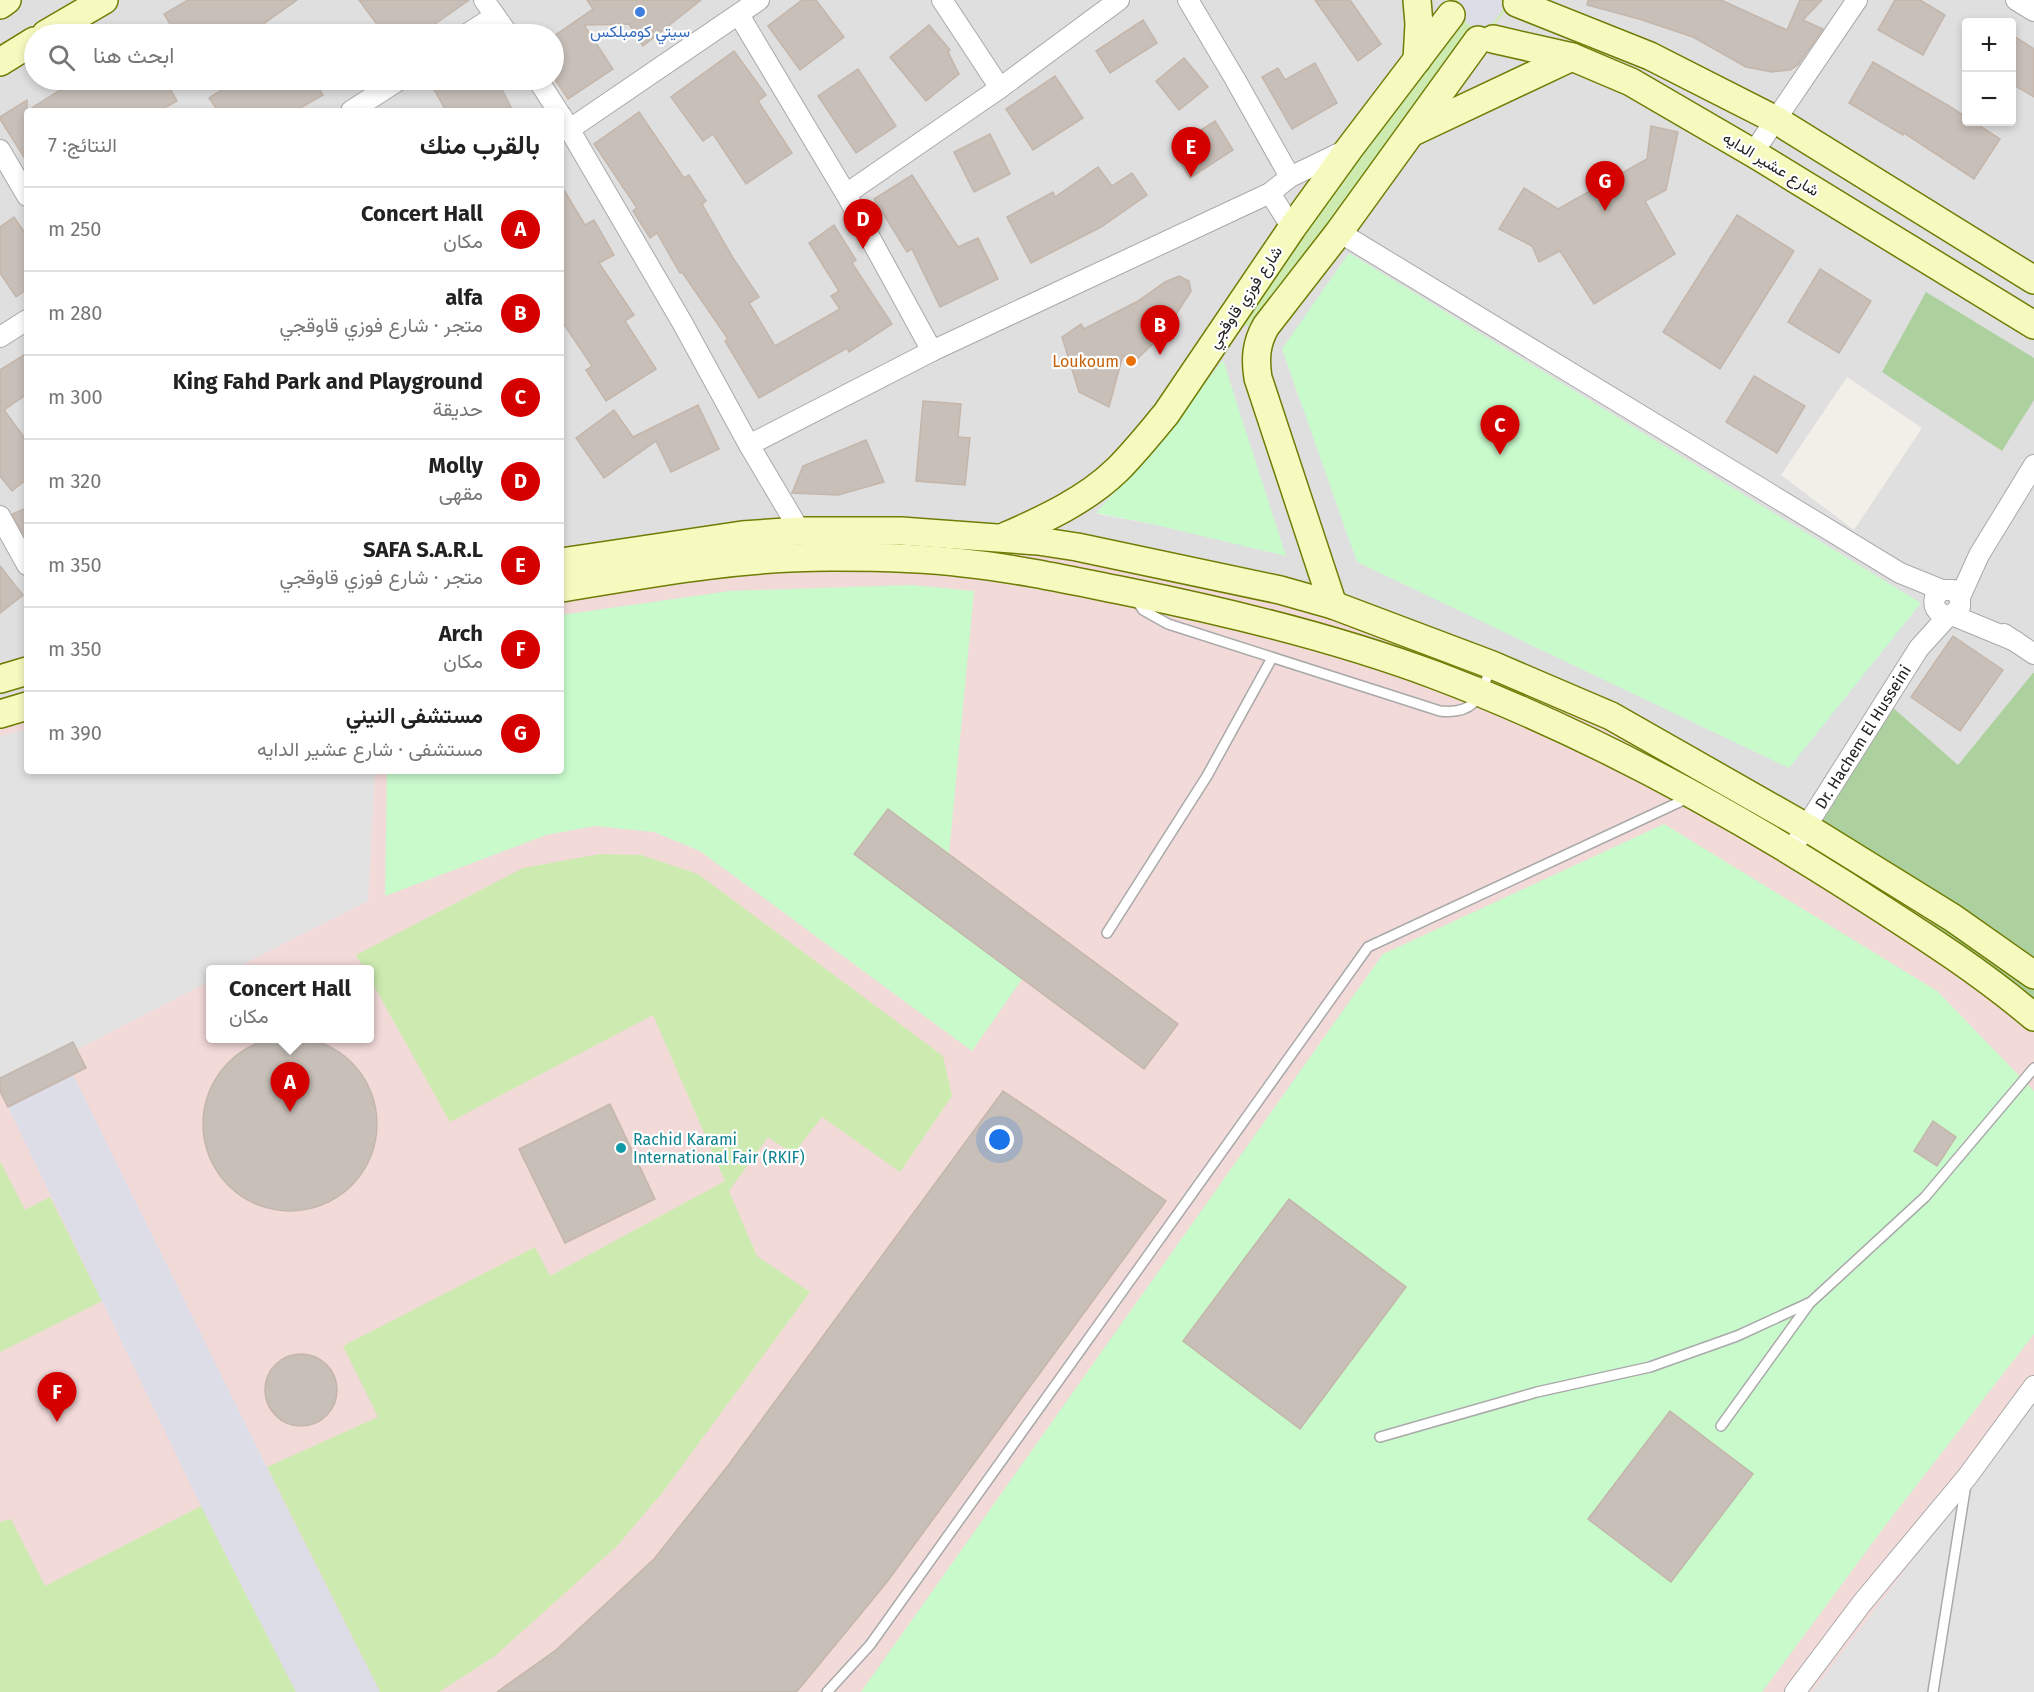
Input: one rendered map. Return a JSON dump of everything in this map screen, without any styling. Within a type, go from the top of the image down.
[{"type":"street","points":[[0,5],[8,0]]},
{"type":"street","points":[[63,24],[104,0]]},
{"type":"street","points":[[759,0],[656,69],[566,122],[800,531]]},
{"type":"street","points":[[942,0],[1000,88]]},
{"type":"street","points":[[846,194],[1000,88],[1119,0]]},
{"type":"street","points":[[1188,0],[1290,177]]},
{"type":"street","points":[[1417,0],[1419,24],[1417,60]]},
{"type":"street","points":[[1753,153],[1857,0]]},
{"type":"street","points":[[2016,0],[2034,11]]},
{"type":"street","points":[[1516,1],[1650,57],[1776,120],[2034,280]]},
{"type":"street","name":"شارع فوزي قاوقجي","points":[[1333,605],[1258,378],[1256,349],[1260,336],[1411,133],[1485,39],[1509,29],[1517,12],[1516,1]]},
{"type":"street","points":[[1451,7],[1456,27],[1466,35],[1485,39]]},
{"type":"street","name":"شارع فوزي قاوقجي","points":[[1004,538],[1071,504],[1116,471],[1166,414],[1292,228],[1417,60],[1451,7]]},
{"type":"street","points":[[476,24],[490,8],[501,24]]},
{"type":"street","points":[[739,15],[846,194],[932,351]]},
{"type":"street","name":"شارع عشير الدايه","points":[[1485,39],[1572,57],[1631,82],[1753,153],[2034,325]]},
{"type":"street","points":[[0,62],[24,47]]},
{"type":"street","points":[[1411,133],[1572,57]]},
{"type":"street","points":[[356,108],[384,90]]},
{"type":"street","points":[[544,90],[556,108]]},
{"type":"street","points":[[749,445],[932,351],[1270,193],[1290,177],[1349,149]]},
{"type":"street","points":[[0,150],[24,191]]},
{"type":"street","points":[[1270,193],[1292,228]]},
{"type":"street","points":[[1339,232],[2034,654]]},
{"type":"street","points":[[1230,318],[1232,326],[1242,335],[1260,336]]},
{"type":"street","points":[[0,337],[24,322]]},
{"type":"street","name":"Dr. Hachem El Husseini","points":[[1791,850],[2034,465]]},
{"type":"street","points":[[0,516],[24,560]]},
{"type":"street","points":[[564,562],[707,539],[800,531],[901,531],[1067,545],[1280,590],[1333,605],[1492,665],[1611,716],[1806,827],[1953,918],[2034,975]]},
{"type":"street","points":[[564,588],[717,564],[841,557],[964,563],[1132,593],[1308,633],[1436,675],[1619,756],[1791,850],[1944,948],[2034,1017]]},
{"type":"street","points":[[0,679],[24,672]]},
{"type":"street","points":[[0,714],[24,707]]},
{"type":"street","points":[[1794,1692],[1862,1603],[1967,1477],[2034,1386]]},
{"type":"lane","points":[[1132,593],[1143,610],[1168,624],[1440,711],[1463,710],[1473,704],[1492,665]]},
{"type":"lane","points":[[1107,933],[1207,776],[1272,658]]},
{"type":"lane","points":[[827,1692],[870,1645],[1368,947],[1693,796]]},
{"type":"lane","points":[[1721,1426],[1811,1302],[1925,1197],[2034,1068]]},
{"type":"lane","points":[[1380,1437],[1537,1392],[1650,1367],[1737,1336],[1811,1302]]},
{"type":"lane","points":[[1933,1692],[1967,1477]]},
{"type":"shaded area","points":[[0,0],[1446,0],[1208,329],[1349,221],[1513,0],[2034,0],[2034,673],[1958,765],[1891,706],[1803,828],[564,584],[564,108],[24,108],[24,696],[0,703]],"holes":[[[1223,361],[1152,524],[1097,514]],[[1847,377],[1922,428],[1854,530],[1781,475]]]},
{"type":"shaded area","points":[[1459,0],[1501,0],[1504,8],[1495,21],[1488,26],[1475,27],[1469,25],[1460,16],[1457,8]]},
{"type":"shaded area","points":[[935,552],[1052,554],[1258,582],[1585,702],[1908,903],[2006,984],[2034,1012],[2034,1692],[0,1692],[0,703],[24,696],[24,774],[564,774],[564,583]]},
{"type":"shaded area","points":[[24,730],[24,774],[375,774],[368,901],[242,965],[206,965],[206,983],[0,1089],[0,736]]},
{"type":"shaded area","points":[[73,1075],[380,1692],[296,1692],[201,1506],[8,1107]]},
{"type":"shaded area","points":[[2034,1401],[2034,1692],[1812,1692]]},
{"type":"green space","points":[[1446,0],[1513,0],[1349,221],[1289,322],[1207,329]]},
{"type":"green space","points":[[1349,253],[1921,603],[1789,768],[1357,562],[1282,349]]},
{"type":"green space","points":[[1926,292],[2034,358],[2034,400],[2002,451],[1882,372]]},
{"type":"green space","points":[[1223,360],[1286,556],[1096,513],[1168,430]]},
{"type":"green space","points":[[911,585],[974,591],[949,854],[888,809],[854,854],[1022,979],[972,1051],[700,851],[654,832],[594,826],[546,835],[385,896],[387,774],[564,774],[564,615],[730,591]]},
{"type":"green space","points":[[2033,673],[2034,1012],[1951,938],[1803,828],[1890,705],[1958,765]]},
{"type":"green space","points":[[1664,824],[1937,991],[2034,1091],[2034,1334],[1888,1522],[1762,1692],[861,1692],[1383,954]]},
{"type":"green space","points":[[600,854],[641,855],[698,874],[943,1056],[952,1096],[900,1172],[822,1117],[793,1154],[768,1137],[729,1191],[757,1256],[810,1292],[662,1493],[616,1547],[495,1656],[439,1692],[380,1692],[267,1467],[378,1417],[343,1346],[535,1247],[550,1276],[725,1181],[653,1015],[450,1122],[374,986],[374,965],[362,965],[356,955],[523,868]]},
{"type":"green space","points":[[0,1161],[25,1210],[50,1197],[102,1301],[0,1352]]},
{"type":"green space","points":[[201,1506],[296,1692],[0,1692],[0,1522],[11,1519],[45,1586]]},
{"type":"building","points":[[188,0],[297,0],[263,24],[170,24],[164,14]]},
{"type":"building","points":[[359,0],[469,0],[435,24],[377,24]]},
{"type":"building","points":[[587,0],[701,0],[643,46],[629,24],[584,25],[613,69],[568,99],[562,90],[564,90],[564,29],[593,9]]},
{"type":"building","points":[[802,0],[816,0],[844,37],[800,70],[768,26]]},
{"type":"building","points":[[1315,0],[1350,0],[1381,44],[1358,61]]},
{"type":"building","points":[[1588,0],[1721,0],[1787,30],[1800,0],[1822,0],[1803,20],[1823,29],[1798,65],[1790,70],[1772,72],[1746,67],[1693,37],[1587,5]]},
{"type":"building","points":[[1895,0],[1920,0],[1945,15],[1923,55],[1878,30]]},
{"type":"building","points":[[1143,20],[1157,43],[1110,73],[1096,51]]},
{"type":"building","points":[[929,25],[950,50],[948,52],[959,74],[926,101],[890,57]]},
{"type":"building","points":[[2016,38],[2034,49],[2034,97],[2016,86]]},
{"type":"building","points":[[734,51],[766,95],[758,101],[792,153],[746,184],[713,134],[703,141],[671,97]]},
{"type":"building","points":[[1184,58],[1208,87],[1179,110],[1156,81]]},
{"type":"building","points":[[1873,62],[1962,114],[1962,126],[1980,126],[2000,139],[1974,179],[1904,133],[1903,135],[1849,103]]},
{"type":"building","points":[[1315,63],[1337,103],[1292,129],[1262,77],[1278,68],[1285,80]]},
{"type":"building","points":[[858,69],[896,126],[856,153],[818,96]]},
{"type":"building","points":[[1055,76],[1083,118],[1033,150],[1006,109]]},
{"type":"building","points":[[60,90],[171,90],[177,101],[164,108],[32,108]]},
{"type":"building","points":[[221,90],[320,90],[323,95],[300,108],[216,108],[209,98]]},
{"type":"building","points":[[434,90],[502,90],[511,108],[444,108]]},
{"type":"building","points":[[27,100],[27,108],[24,108],[24,157],[0,119]]},
{"type":"building","points":[[639,112],[684,178],[689,175],[706,201],[702,204],[759,297],[749,303],[775,346],[840,309],[831,296],[839,291],[809,243],[834,225],[856,260],[852,263],[892,324],[849,352],[847,348],[759,398],[725,341],[728,339],[682,272],[680,273],[657,233],[650,238],[633,211],[637,208],[594,144]]},
{"type":"building","points":[[1215,121],[1233,150],[1190,178],[1172,148]]},
{"type":"building","points":[[1651,126],[1678,132],[1666,190],[1645,201],[1675,254],[1594,304],[1560,251],[1539,262],[1532,246],[1499,229],[1524,188],[1558,209],[1647,159]]},
{"type":"building","points":[[990,134],[1010,174],[974,192],[954,152]]},
{"type":"building","points":[[1098,167],[1112,186],[1132,173],[1147,195],[1101,227],[1031,263],[1007,217],[1053,192],[1055,197]]},
{"type":"building","points":[[912,175],[958,247],[978,238],[998,279],[940,307],[912,249],[907,252],[874,199]]},
{"type":"building","points":[[564,190],[585,225],[594,220],[614,255],[599,263],[634,315],[625,321],[656,369],[606,401],[586,370],[592,366],[564,324]]},
{"type":"building","points":[[1737,215],[1794,251],[1720,369],[1663,332]]},
{"type":"building","points":[[14,217],[24,232],[24,291],[16,297],[0,273],[0,227]]},
{"type":"building","points":[[1820,269],[1871,301],[1839,353],[1788,322]]},
{"type":"building","points":[[1179,276],[1189,281],[1191,291],[1165,332],[1131,365],[1123,355],[1109,407],[1079,392],[1062,337],[1081,324],[1084,329],[1138,301],[1165,282]]},
{"type":"building","points":[[24,355],[24,396],[4,410],[24,437],[24,481],[12,491],[0,476],[0,370]]},
{"type":"building","points":[[1754,376],[1805,406],[1777,453],[1726,422]]},
{"type":"building","points":[[923,401],[961,404],[958,437],[970,438],[965,485],[916,481]]},
{"type":"building","points":[[698,405],[719,449],[671,472],[656,441],[604,478],[576,438],[614,410],[633,437]]},
{"type":"building","points":[[866,440],[884,482],[838,495],[792,493],[803,466]]},
{"type":"building","points":[[24,509],[24,535],[12,514]]},
{"type":"building","points":[[0,566],[23,595],[0,613]]},
{"type":"building","points":[[1953,636],[2003,670],[1960,731],[1911,697]]},
{"type":"building","points":[[888,809],[1178,1024],[1144,1069],[854,854]]},
{"type":"building","points":[[73,1042],[86,1068],[8,1107],[0,1091],[0,1078]]},
{"type":"building","points":[[260,1043],[320,1043],[338,1052],[362,1076],[375,1107],[377,1124],[375,1141],[362,1172],[338,1196],[307,1209],[290,1211],[273,1209],[242,1196],[218,1172],[205,1141],[203,1124],[205,1107],[218,1076],[242,1052]]},
{"type":"building","points":[[1003,1091],[1166,1201],[887,1582],[799,1689],[796,1692],[497,1692],[556,1650],[654,1559],[727,1467]]},
{"type":"building","points":[[610,1104],[655,1199],[565,1243],[519,1149]]},
{"type":"building","points":[[1933,1121],[1956,1137],[1937,1166],[1914,1151]]},
{"type":"building","points":[[1289,1199],[1406,1287],[1300,1429],[1183,1341]]},
{"type":"building","points":[[294,1354],[308,1354],[327,1364],[337,1383],[337,1397],[327,1416],[308,1426],[294,1426],[275,1416],[265,1397],[265,1383],[275,1364]]},
{"type":"building","points":[[1670,1411],[1753,1474],[1671,1582],[1588,1519]]},
{"type":"place","name":"سيتي كومبلكس","points":[[640,12]]},
{"type":"place","name":"SAFA S.A.R.L","points":[[1191,177]]},
{"type":"place","name":"مستشفى النيني","points":[[1605,211]]},
{"type":"place","name":"Molly","points":[[863,249]]},
{"type":"place","name":"alfa","points":[[1160,355]]},
{"type":"place","name":"Loukoum","points":[[1131,361]]},
{"type":"place","name":"King Fahd Park and Playground","points":[[1500,455]]},
{"type":"place","name":"Concert Hall","points":[[290,1112]]},
{"type":"place","name":"Rachid Karami International Fair (RKIF)","points":[[621,1148]]},
{"type":"place","name":"Arch","points":[[57,1422]]}]
